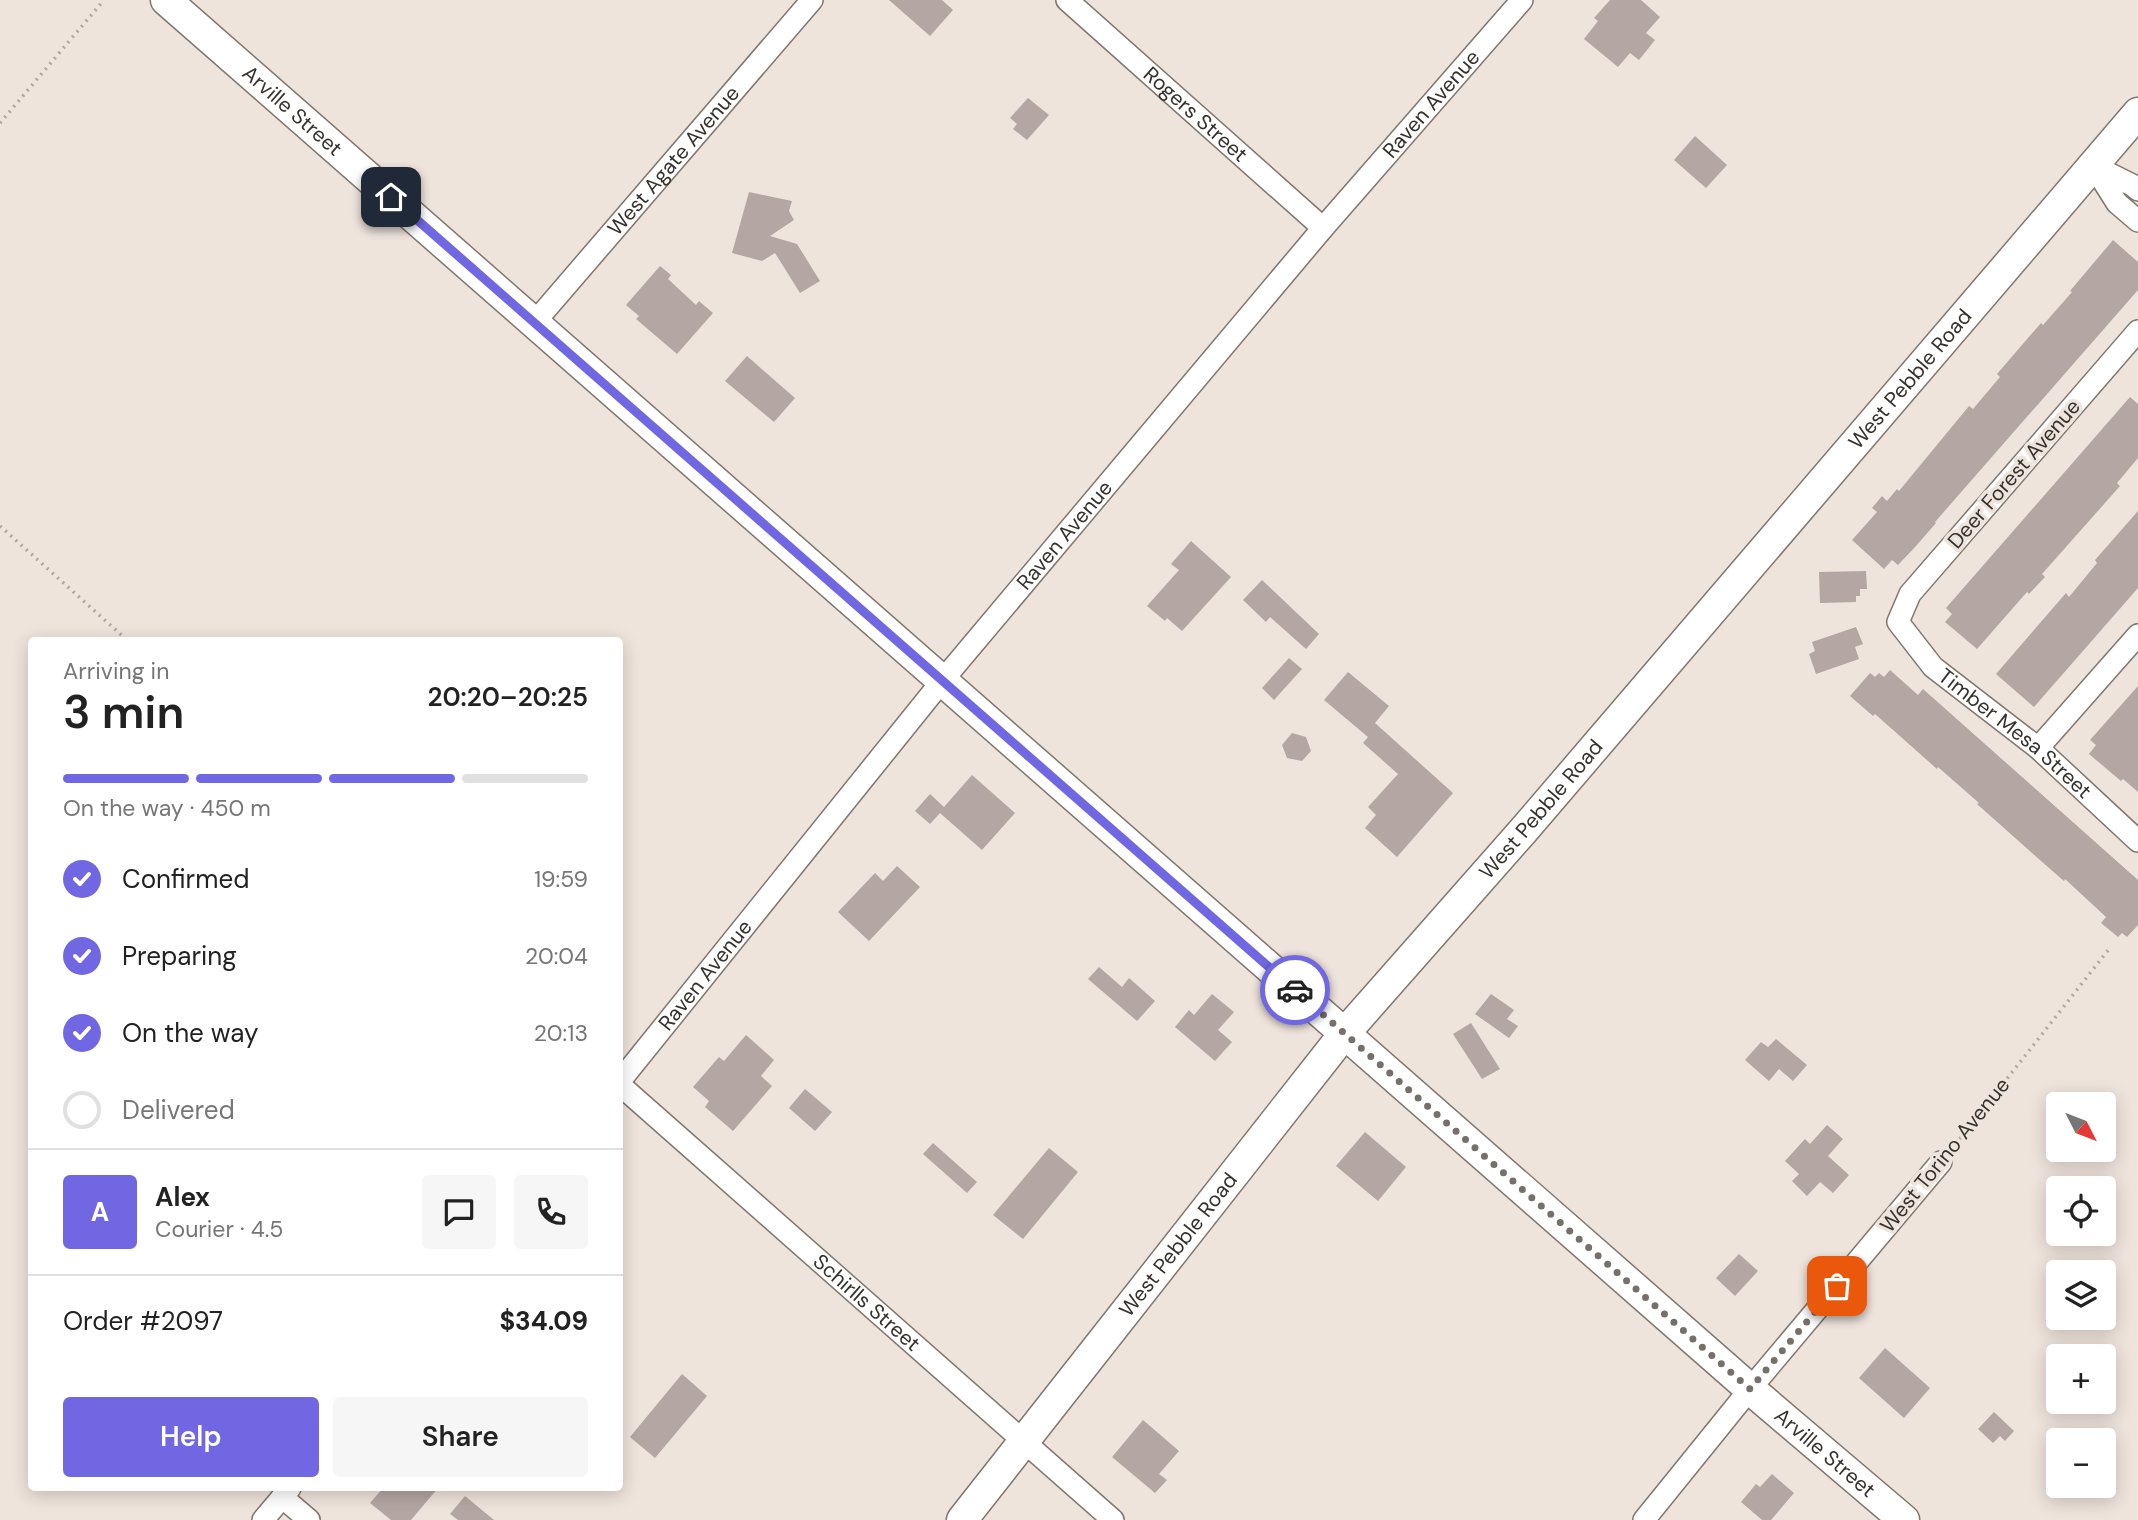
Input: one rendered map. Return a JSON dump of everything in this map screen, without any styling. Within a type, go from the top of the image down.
[{"type":"street","name":"Arville Street","points":[[166,0],[1344,1034],[1904,1520]]},
{"type":"street","name":"West Agate Avenue","points":[[534,323],[812,0]]},
{"type":"street","name":"Rogers Street","points":[[1067,0],[1323,228]]},
{"type":"street","name":"Raven Avenue","points":[[623,1079],[942,681],[1323,228],[1522,0]]},
{"type":"street","name":"West Pebble Road","points":[[962,1520],[1344,1034],[1523,831],[2138,113]]},
{"type":"street","points":[[2093,165],[2138,190]]},
{"type":"street","points":[[2093,165],[2117,203],[2138,221]]},
{"type":"street","name":"Deer Forest Avenue","points":[[1898,622],[1910,594],[2138,331]]},
{"type":"street","name":"Timber Mesa Street","points":[[1898,622],[1933,667],[2038,748],[2138,841]]},
{"type":"street","points":[[2038,748],[2138,635]]},
{"type":"street","name":"Schirlls Street","points":[[623,1086],[1113,1520]]},
{"type":"street","name":"West Torino Avenue","points":[[1644,1520],[1750,1389],[1941,1163]]},
{"type":"street","points":[[263,1520],[286,1492],[309,1520]]},
{"type":"path","points":[[0,123],[104,0]]},
{"type":"path","points":[[0,526],[124,637]]},
{"type":"path","name":"West Torino Avenue","points":[[1941,1163],[2109,949]]},
{"type":"building","points":[[889,0],[942,0],[953,10],[930,36]]},
{"type":"building","points":[[1610,0],[1641,0],[1660,17],[1646,33],[1655,40],[1639,60],[1630,53],[1618,67],[1584,39],[1598,21],[1594,18]]},
{"type":"building","points":[[1028,98],[1049,115],[1027,140],[1013,129],[1017,124],[1010,118]]},
{"type":"building","points":[[1695,136],[1727,165],[1706,188],[1674,160]]},
{"type":"building","points":[[749,192],[792,201],[789,211],[794,220],[770,236],[797,244],[820,281],[800,293],[775,253],[762,261],[732,253]]},
{"type":"building","points":[[2113,240],[2138,262],[2138,290],[1916,546],[1898,565],[1892,560],[1884,569],[1852,540],[1877,512],[1872,508],[1882,496],[1887,501],[1897,489],[1899,491],[1969,406],[1973,409],[2000,377],[1997,374],[2072,292],[2070,291]]},
{"type":"building","points":[[660,266],[671,275],[668,279],[696,305],[699,301],[713,313],[677,354],[636,319],[639,316],[626,305]]},
{"type":"building","points":[[747,356],[795,398],[774,422],[725,381]]},
{"type":"building","points":[[2130,397],[2138,404],[2138,458],[2117,483],[2120,486],[2042,574],[2045,577],[2029,594],[2027,592],[1977,649],[1945,622],[1952,614],[1946,608]]},
{"type":"building","points":[[2138,511],[2138,588],[2034,707],[1996,674],[2066,593],[2069,597],[2097,563],[2095,560]]},
{"type":"building","points":[[1191,541],[1231,577],[1182,631],[1147,606],[1179,570],[1171,564]]},
{"type":"building","points":[[1866,571],[1867,589],[1860,589],[1856,602],[1820,603],[1819,572]]},
{"type":"building","points":[[1262,580],[1319,634],[1306,649],[1270,617],[1266,622],[1243,600]]},
{"type":"building","points":[[1856,627],[1863,644],[1855,647],[1859,659],[1816,674],[1809,654],[1815,651],[1812,642]]},
{"type":"building","points":[[1289,658],[1302,669],[1274,700],[1262,688]]},
{"type":"building","points":[[1890,670],[1918,695],[1923,689],[2138,880],[2138,925],[2127,937],[2122,933],[2118,937],[2101,923],[2106,917],[2065,879],[2064,881],[2041,861],[1938,767],[1937,769],[1875,714],[1873,716],[1850,696],[1870,673],[1875,677],[1879,673],[1884,677]]},
{"type":"building","points":[[1348,672],[1389,706],[1375,723],[1453,793],[1397,857],[1365,828],[1376,815],[1368,807],[1398,774],[1363,743],[1368,737],[1324,700]]},
{"type":"building","points":[[2138,686],[2138,792],[2089,754],[2096,745],[2090,740]]},
{"type":"building","points":[[1292,733],[1306,737],[1311,751],[1302,761],[1287,758],[1282,745]]},
{"type":"building","points":[[972,775],[1015,813],[982,850],[940,813],[930,824],[915,811],[930,794],[944,807]]},
{"type":"building","points":[[897,866],[920,887],[869,941],[838,912],[875,873],[883,881]]},
{"type":"building","points":[[1099,967],[1122,987],[1129,978],[1155,1001],[1137,1021],[1088,979]]},
{"type":"building","points":[[1212,994],[1234,1012],[1218,1030],[1232,1042],[1215,1061],[1175,1027],[1189,1010],[1194,1015]]},
{"type":"building","points":[[1491,994],[1514,1010],[1507,1019],[1518,1026],[1509,1038],[1475,1014]]},
{"type":"building","points":[[1471,1023],[1500,1069],[1482,1079],[1453,1034]]},
{"type":"building","points":[[746,1035],[774,1060],[761,1076],[772,1086],[733,1131],[705,1107],[709,1101],[693,1087],[719,1057],[724,1061]]},
{"type":"building","points":[[1776,1039],[1807,1065],[1793,1081],[1779,1069],[1769,1081],[1745,1060],[1761,1042],[1768,1047]]},
{"type":"building","points":[[805,1089],[832,1112],[815,1131],[789,1108]]},
{"type":"building","points":[[1827,1125],[1843,1139],[1828,1156],[1849,1175],[1833,1193],[1820,1182],[1807,1196],[1792,1181],[1799,1174],[1785,1161],[1805,1139],[1810,1144]]},
{"type":"building","points":[[1365,1132],[1406,1167],[1378,1201],[1336,1166]]},
{"type":"building","points":[[933,1143],[977,1182],[967,1193],[923,1154]]},
{"type":"building","points":[[1049,1148],[1078,1172],[1023,1239],[993,1215]]},
{"type":"building","points":[[1739,1254],[1758,1271],[1735,1296],[1716,1278]]},
{"type":"building","points":[[1885,1348],[1930,1388],[1904,1418],[1859,1378]]},
{"type":"building","points":[[682,1374],[707,1396],[655,1458],[630,1437]]},
{"type":"building","points":[[1994,1412],[2014,1431],[2005,1441],[2000,1436],[1993,1443],[1978,1429]]},
{"type":"building","points":[[1143,1420],[1179,1451],[1159,1474],[1167,1480],[1155,1493],[1112,1457]]},
{"type":"building","points":[[1772,1474],[1794,1493],[1771,1520],[1762,1520],[1741,1502],[1756,1484],[1760,1487]]},
{"type":"building","points":[[380,1491],[435,1491],[411,1520],[391,1520],[370,1503]]},
{"type":"building","points":[[465,1496],[494,1520],[458,1520],[450,1514]]},
{"type":"way so far","points":[[1295,990],[1750,1389],[1837,1286]]},
{"type":"route","points":[[391,197],[1295,990]]}]
